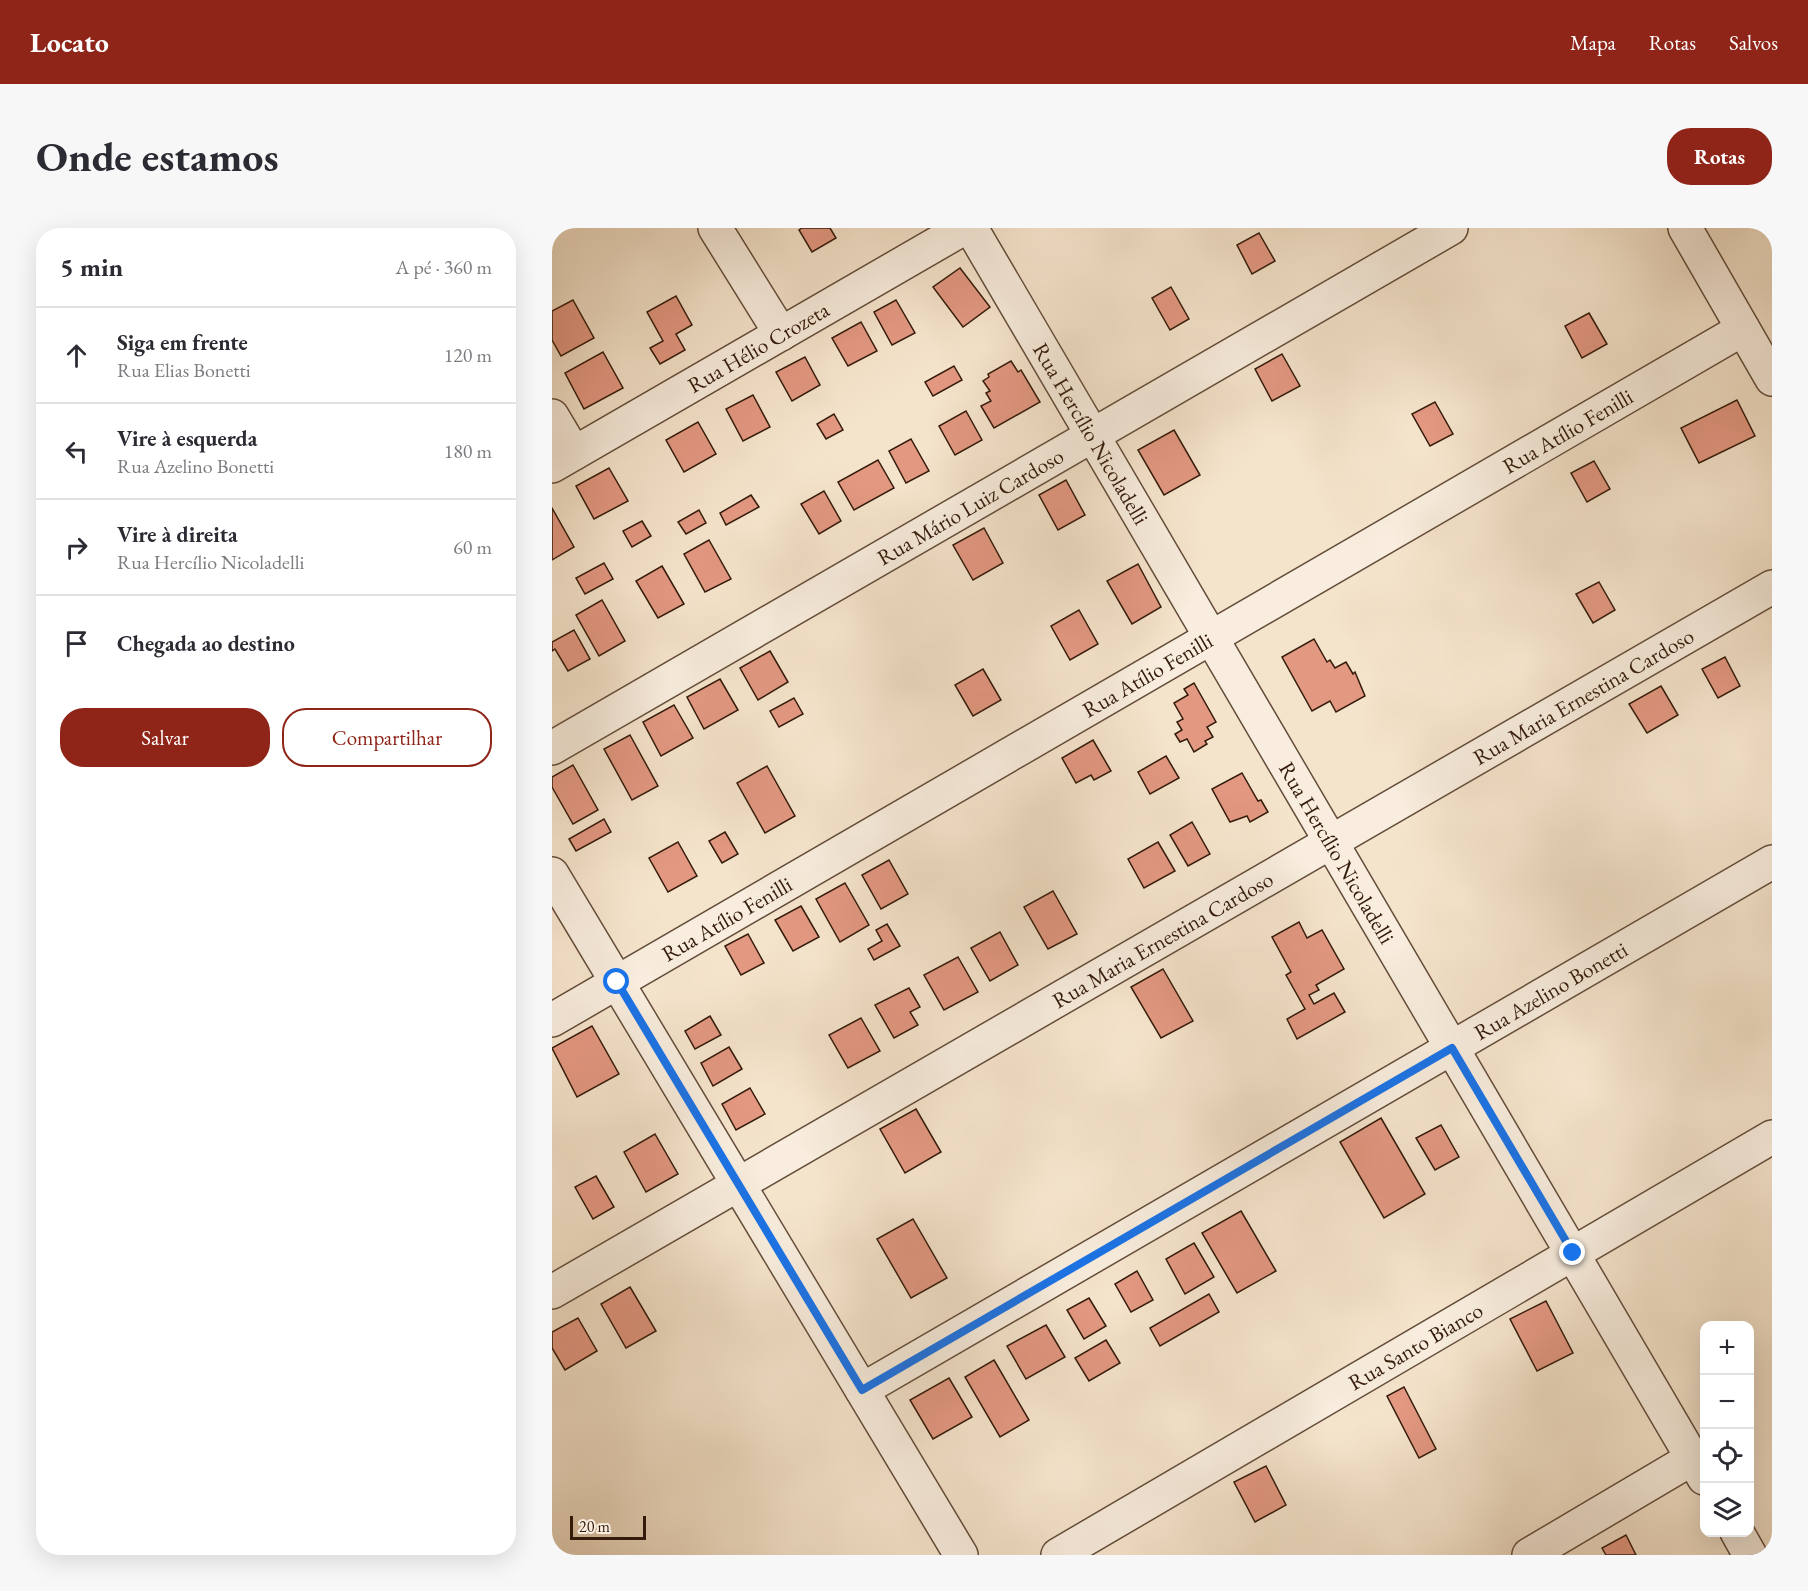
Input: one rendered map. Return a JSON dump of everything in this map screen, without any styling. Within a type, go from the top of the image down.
[{"type":"street","points":[[715,228],[781,334]]},
{"type":"street","name":"Rua Hélio Crozeta","points":[[563,460],[964,228]]},
{"type":"street","name":"Rua Hercílio Nicoladelli","points":[[971,228],[1699,1468]]},
{"type":"street","name":"Rua Mário Luiz Cardoso","points":[[552,748],[1451,228]]},
{"type":"street","points":[[1685,228],[1756,336],[1772,379]]},
{"type":"street","name":"Rua Atílio Fenilli","points":[[552,1020],[1211,638],[1756,336]]},
{"type":"street","points":[[552,416],[563,460]]},
{"type":"street","name":"Rua Maria Ernestina Cardoso","points":[[552,1292],[1772,587]]},
{"type":"street","name":"Rua Azelino Bonetti","points":[[862,1390],[1772,862]]},
{"type":"street","points":[[552,874],[961,1555]]},
{"type":"street","name":"Rua Santo Bianco","points":[[1058,1555],[1772,1137]]},
{"type":"street","points":[[1529,1555],[1699,1468]]},
{"type":"street","points":[[1739,1537],[1750,1555]]},
{"type":"building","points":[[802,228],[830,228],[836,238],[812,252],[799,230]]},
{"type":"building","points":[[1259,233],[1275,261],[1252,274],[1237,245]]},
{"type":"building","points":[[960,268],[990,307],[963,327],[933,287]]},
{"type":"building","points":[[1171,287],[1189,319],[1170,330],[1152,298]]},
{"type":"building","points":[[676,296],[692,325],[676,334],[685,350],[660,364],[650,348],[663,341],[647,312]]},
{"type":"building","points":[[573,300],[594,338],[561,356],[552,340],[552,311]]},
{"type":"building","points":[[896,300],[915,333],[892,345],[874,312]]},
{"type":"building","points":[[1589,313],[1607,344],[1582,358],[1565,326]]},
{"type":"building","points":[[861,322],[877,351],[848,366],[832,338]]},
{"type":"building","points":[[603,352],[623,388],[584,409],[565,373]]},
{"type":"building","points":[[1282,354],[1300,386],[1272,401],[1255,369]]},
{"type":"building","points":[[805,357],[820,385],[792,401],[776,372]]},
{"type":"building","points":[[1011,361],[1018,372],[1021,370],[1040,402],[994,428],[981,406],[991,401],[986,393],[990,391],[983,381],[989,377],[988,374]]},
{"type":"building","points":[[954,366],[962,380],[933,396],[925,382]]},
{"type":"building","points":[[753,395],[770,427],[743,441],[726,409]]},
{"type":"building","points":[[1737,400],[1755,436],[1699,463],[1681,428]]},
{"type":"building","points":[[1435,402],[1453,434],[1430,446],[1412,414]]},
{"type":"building","points":[[966,411],[982,440],[955,455],[939,426]]},
{"type":"building","points":[[834,414],[843,430],[826,439],[817,424]]},
{"type":"building","points":[[698,422],[716,454],[684,472],[666,440]]},
{"type":"building","points":[[1174,430],[1200,475],[1164,495],[1138,450]]},
{"type":"building","points":[[911,439],[929,471],[906,483],[889,451]]},
{"type":"building","points":[[878,460],[894,488],[854,510],[838,482]]},
{"type":"building","points":[[1594,461],[1610,489],[1587,502],[1571,473]]},
{"type":"building","points":[[609,468],[628,501],[594,519],[576,486]]},
{"type":"building","points":[[1066,480],[1085,515],[1058,530],[1039,495]]},
{"type":"building","points":[[824,491],[841,521],[819,534],[801,504]]},
{"type":"building","points":[[751,495],[759,507],[726,525],[720,513]]},
{"type":"building","points":[[552,508],[574,547],[552,560]]},
{"type":"building","points":[[699,510],[706,523],[686,534],[678,522]]},
{"type":"building","points":[[642,521],[651,536],[632,547],[623,531]]},
{"type":"building","points":[[984,528],[1003,563],[973,580],[953,545]]},
{"type":"building","points":[[709,540],[731,579],[705,592],[684,554]]},
{"type":"building","points":[[604,563],[613,579],[585,594],[576,578]]},
{"type":"building","points":[[1138,564],[1161,607],[1132,624],[1107,581]]},
{"type":"building","points":[[662,566],[684,604],[658,618],[636,581]]},
{"type":"building","points":[[1599,582],[1615,610],[1593,623],[1576,594]]},
{"type":"building","points":[[602,600],[625,641],[599,656],[576,615]]},
{"type":"building","points":[[1079,610],[1098,644],[1070,660],[1051,626]]},
{"type":"building","points":[[574,630],[590,659],[568,671],[555,649],[552,651],[552,642]]},
{"type":"building","points":[[1314,639],[1327,662],[1330,660],[1335,668],[1346,662],[1353,674],[1355,672],[1365,696],[1336,712],[1330,701],[1312,711],[1282,657]]},
{"type":"building","points":[[770,651],[788,682],[758,700],[740,668]]},
{"type":"building","points":[[1725,657],[1740,686],[1718,698],[1702,669]]},
{"type":"building","points":[[983,669],[1001,700],[973,716],[955,685]]},
{"type":"building","points":[[720,679],[738,710],[704,729],[687,697]]},
{"type":"building","points":[[1194,683],[1216,722],[1207,727],[1213,737],[1205,741],[1207,744],[1194,752],[1187,739],[1180,742],[1175,734],[1182,730],[1177,722],[1183,719],[1174,703],[1188,695],[1184,689]]},
{"type":"building","points":[[1661,686],[1678,715],[1647,733],[1629,704]]},
{"type":"building","points":[[794,698],[803,714],[779,727],[770,711]]},
{"type":"building","points":[[674,705],[693,738],[661,756],[643,722]]},
{"type":"building","points":[[630,735],[658,786],[632,800],[604,749]]},
{"type":"building","points":[[1093,740],[1111,771],[1094,780],[1091,775],[1076,783],[1062,758]]},
{"type":"building","points":[[1166,756],[1179,778],[1150,794],[1138,772]]},
{"type":"building","points":[[573,765],[598,810],[573,824],[552,787],[552,777]]},
{"type":"building","points":[[767,766],[795,816],[765,833],[737,783]]},
{"type":"building","points":[[1242,773],[1258,801],[1261,800],[1268,812],[1250,822],[1247,816],[1230,822],[1212,789]]},
{"type":"building","points":[[604,819],[611,832],[576,851],[569,839]]},
{"type":"building","points":[[1192,822],[1210,854],[1188,866],[1170,835]]},
{"type":"building","points":[[725,832],[738,854],[722,863],[709,841]]},
{"type":"building","points":[[678,842],[697,876],[668,892],[649,858]]},
{"type":"building","points":[[1158,842],[1175,871],[1144,888],[1128,859]]},
{"type":"building","points":[[889,860],[908,894],[881,909],[862,875]]},
{"type":"building","points":[[845,883],[869,925],[840,942],[816,899]]},
{"type":"building","points":[[1053,891],[1077,934],[1048,949],[1024,907]]},
{"type":"building","points":[[801,906],[819,937],[793,951],[775,920]]},
{"type":"building","points":[[1299,922],[1307,938],[1322,930],[1344,969],[1316,985],[1319,990],[1309,995],[1314,1004],[1334,993],[1345,1012],[1297,1039],[1287,1019],[1305,1009],[1286,975],[1291,972],[1272,937]]},
{"type":"building","points":[[887,924],[900,946],[874,960],[868,949],[882,941],[876,930]]},
{"type":"building","points":[[1000,932],[1018,965],[990,981],[971,948]]},
{"type":"building","points":[[748,934],[764,963],[741,975],[725,946]]},
{"type":"building","points":[[958,957],[978,992],[944,1010],[924,975]]},
{"type":"building","points":[[1163,969],[1193,1021],[1161,1038],[1131,987]]},
{"type":"building","points":[[909,988],[920,1007],[910,1012],[918,1025],[894,1038],[875,1005]]},
{"type":"building","points":[[710,1016],[721,1035],[695,1049],[685,1031]]},
{"type":"building","points":[[861,1018],[880,1051],[848,1068],[829,1035]]},
{"type":"building","points":[[592,1026],[619,1074],[577,1097],[552,1048]]},
{"type":"building","points":[[729,1047],[742,1069],[713,1086],[701,1063]]},
{"type":"building","points":[[750,1088],[765,1114],[736,1130],[722,1104]]},
{"type":"building","points":[[916,1109],[941,1152],[905,1173],[880,1129]]},
{"type":"building","points":[[1381,1118],[1425,1194],[1384,1218],[1340,1142]]},
{"type":"building","points":[[1441,1125],[1459,1157],[1435,1170],[1416,1138]]},
{"type":"building","points":[[655,1134],[678,1174],[646,1192],[624,1152]]},
{"type":"building","points":[[596,1176],[614,1207],[593,1219],[575,1187]]},
{"type":"building","points":[[1241,1211],[1276,1271],[1237,1293],[1202,1233]]},
{"type":"building","points":[[913,1219],[947,1278],[911,1298],[877,1239]]},
{"type":"building","points":[[1194,1243],[1214,1277],[1185,1294],[1166,1259]]},
{"type":"building","points":[[1137,1271],[1153,1300],[1131,1312],[1115,1284]]},
{"type":"building","points":[[630,1287],[656,1331],[626,1348],[601,1304]]},
{"type":"building","points":[[1209,1294],[1219,1312],[1160,1346],[1150,1328]]},
{"type":"building","points":[[1089,1298],[1106,1326],[1084,1339],[1067,1310]]},
{"type":"building","points":[[1546,1301],[1573,1353],[1537,1371],[1510,1319]]},
{"type":"building","points":[[578,1318],[597,1351],[565,1370],[552,1348],[552,1332]]},
{"type":"building","points":[[1046,1325],[1065,1357],[1026,1379],[1007,1346]]},
{"type":"building","points":[[1106,1340],[1120,1363],[1089,1381],[1075,1358]]},
{"type":"building","points":[[994,1360],[1029,1420],[1000,1437],[965,1377]]},
{"type":"building","points":[[949,1378],[972,1417],[933,1439],[910,1400]]},
{"type":"building","points":[[1404,1387],[1436,1449],[1419,1458],[1387,1396]]},
{"type":"building","points":[[1266,1466],[1286,1505],[1255,1522],[1234,1482]]},
{"type":"building","points":[[1626,1535],[1636,1555],[1606,1555],[1602,1548]]},
{"type":"route","points":[[617,982],[862,1390],[1452,1048],[1573,1253]]}]
